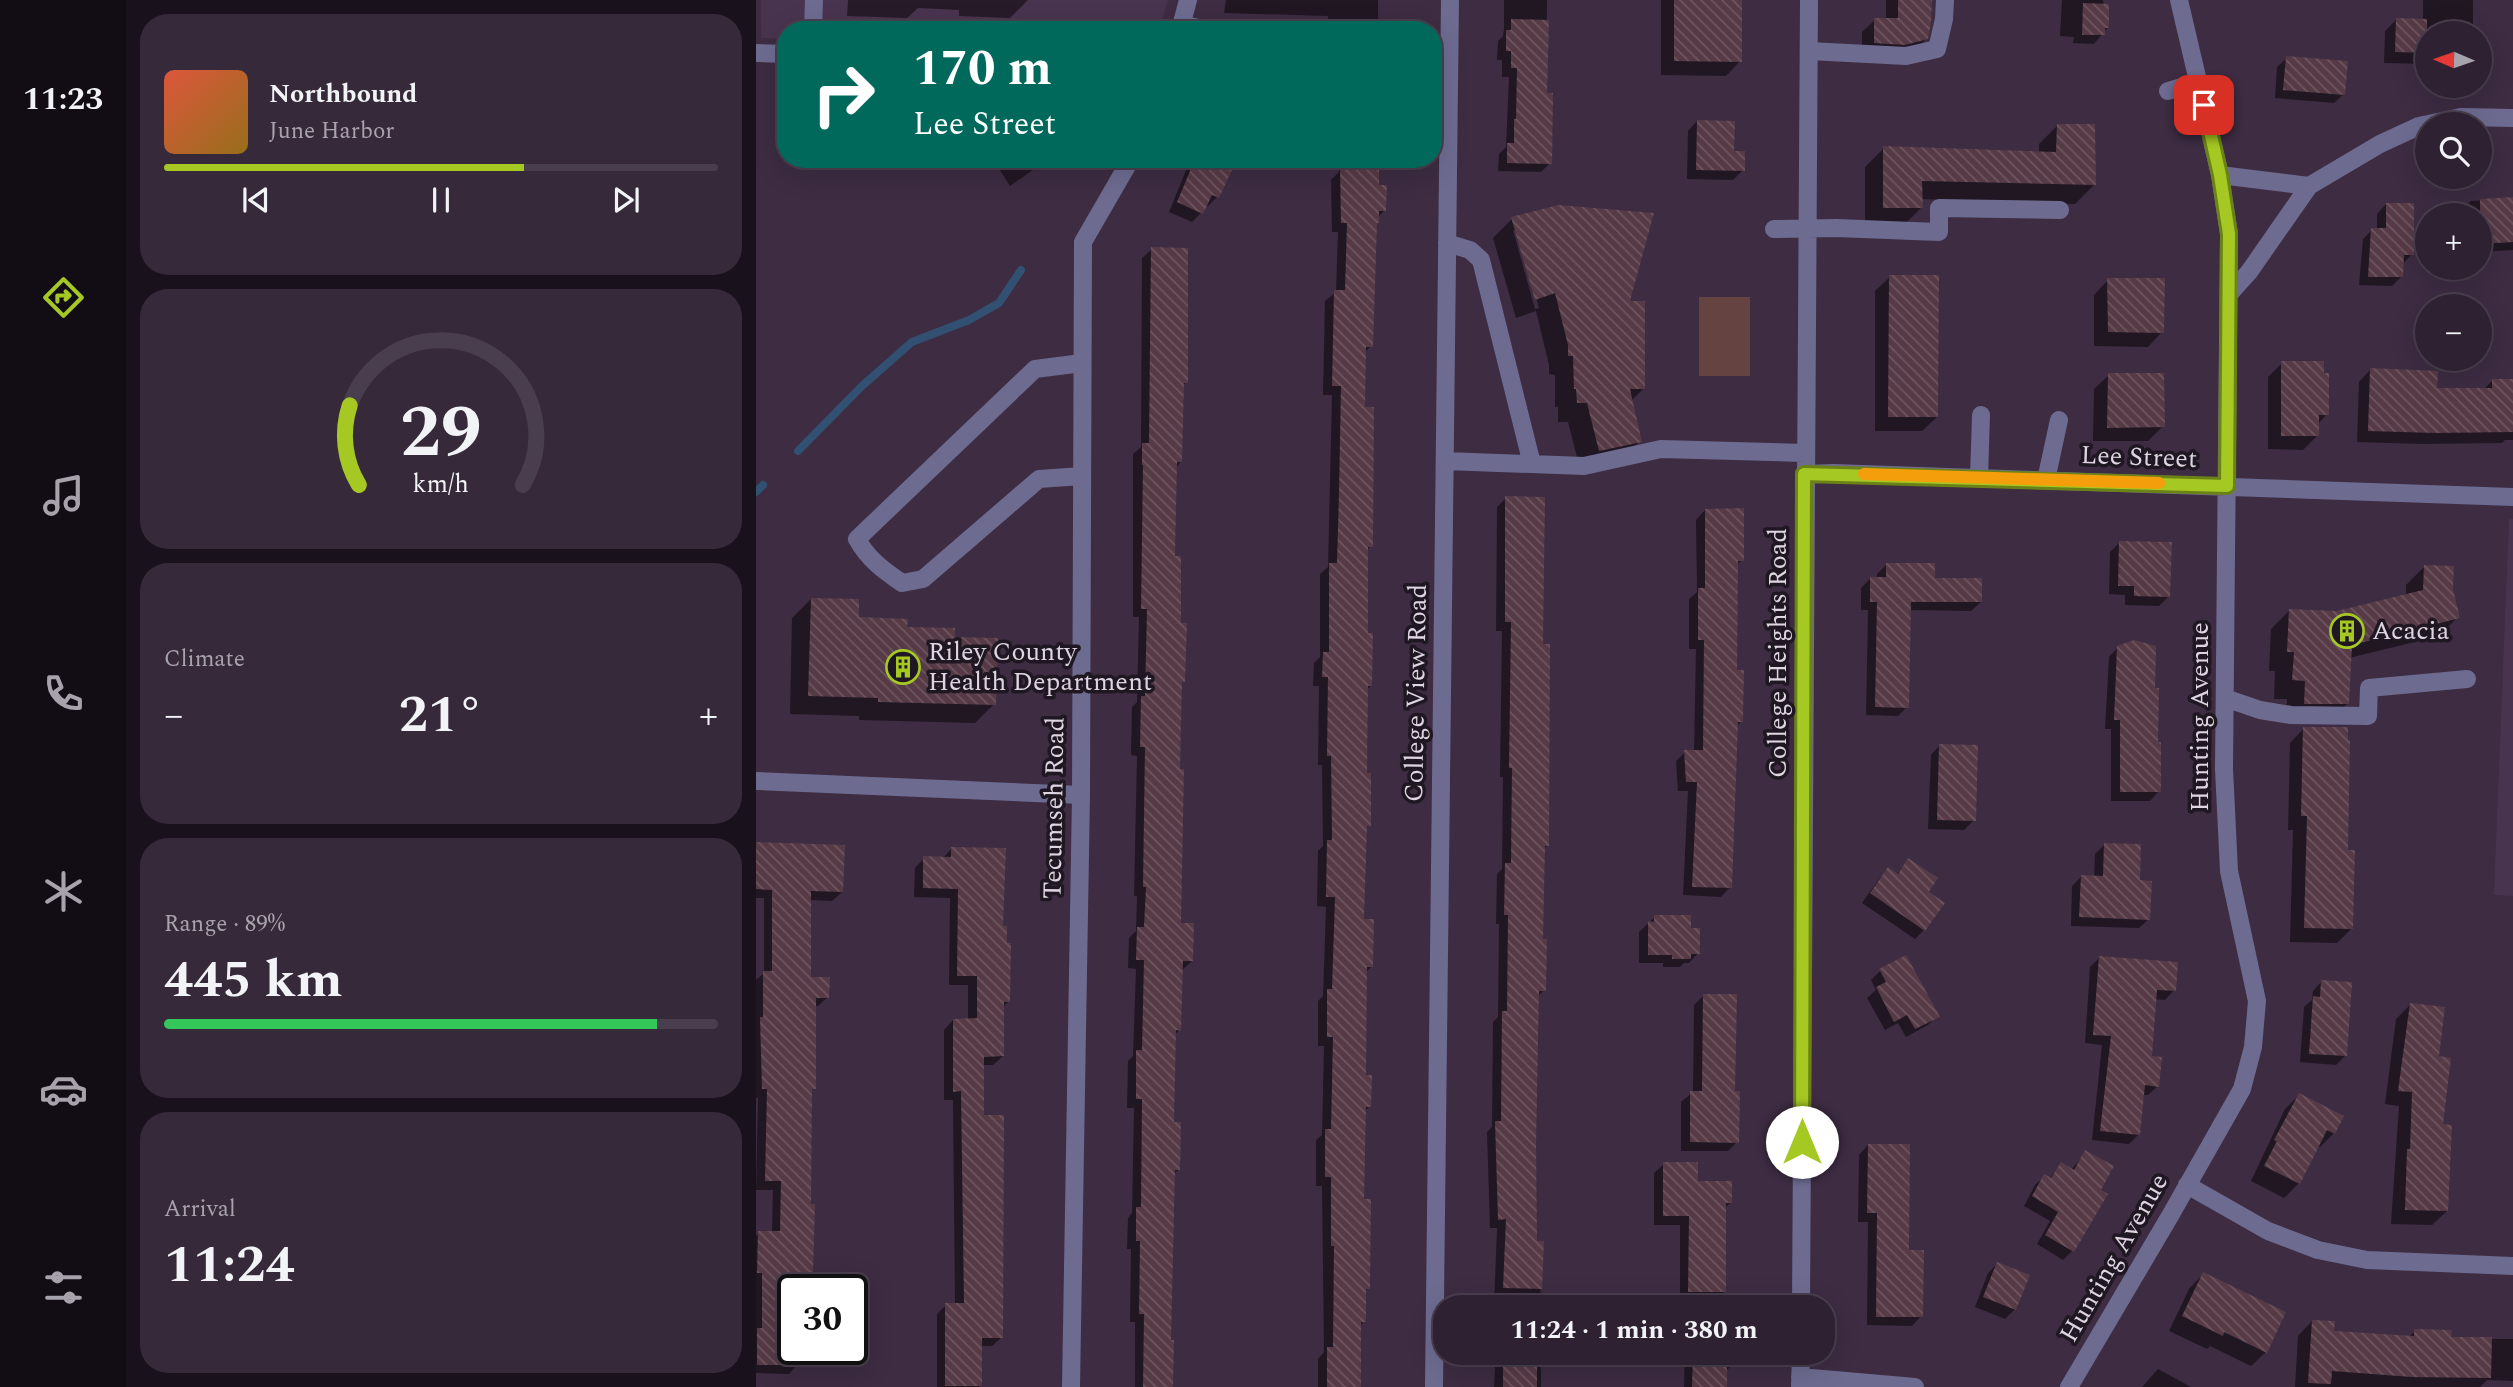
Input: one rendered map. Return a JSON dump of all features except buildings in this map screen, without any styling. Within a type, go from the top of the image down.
[{"type":"street","points":[[813,21],[814,0]]},
{"type":"street","points":[[1182,21],[1188,0]]},
{"type":"street","name":"College View Road","points":[[1434,1387],[1450,0]]},
{"type":"street","name":"College Heights Road","points":[[1801,1295],[1809,0]]},
{"type":"street","points":[[1809,51],[1906,56],[1937,49],[1945,0]]},
{"type":"street","name":"Hunting Avenue","points":[[2069,1387],[2242,1089],[2253,1048],[2257,1001],[2229,871],[2224,769],[2229,234],[2220,175],[2179,0]]},
{"type":"street","points":[[756,53],[777,54]]},
{"type":"street","points":[[2168,91],[2198,82]]},
{"type":"street","points":[[2230,293],[2249,272],[2309,186],[2380,144],[2419,126],[2461,117],[2513,118]]},
{"type":"street","name":"Tecumseh Road","points":[[1071,1387],[1081,795],[1083,242],[1126,168]]},
{"type":"street","points":[[2220,175],[2309,186]]},
{"type":"street","points":[[1774,229],[1939,232],[1939,208],[2060,210]]},
{"type":"street","points":[[1447,243],[1470,250],[1481,260],[1532,464]]},
{"type":"street","points":[[1082,363],[1035,369],[857,538],[878,568],[902,583],[923,579],[1038,478],[1082,476]]},
{"type":"street","points":[[1979,478],[1981,415]]},
{"type":"street","points":[[2046,480],[2059,420]]},
{"type":"street","points":[[1445,461],[1584,466],[1661,449],[1805,453]]},
{"type":"street","name":"Lee Street","points":[[1804,474],[2513,497]]},
{"type":"street","points":[[2225,698],[2260,710],[2291,715],[2368,716],[2369,688],[2467,679]]},
{"type":"street","points":[[756,781],[1081,795]]},
{"type":"street","points":[[2187,1185],[2268,1231],[2318,1251],[2367,1260],[2513,1266]]},
{"type":"street","points":[[1800,1382],[1915,1387]]},
{"type":"shaded area","points":[[761,0],[1168,0],[1162,21],[777,21],[777,39],[761,38]]},
{"type":"shaded area","points":[[1699,297],[1750,297],[1750,376],[1699,376]]},
{"type":"shaded area","points":[[2509,519],[2513,519],[2513,896],[2494,895]]},
{"type":"waterway","points":[[798,451],[862,386],[912,342],[969,320],[999,303],[1021,270]]},
{"type":"waterway","points":[[756,492],[763,485]]},
{"type":"slow traffic","points":[[1864,474],[2159,483]]},
{"type":"place","name":"Acacia","points":[[2347,631]]},
{"type":"place","name":"Riley County Health Department","points":[[903,667]]},
{"type":"route","points":[[1802,1142],[1804,474],[2227,486],[2229,234],[2220,175],[2204,105]]}]
